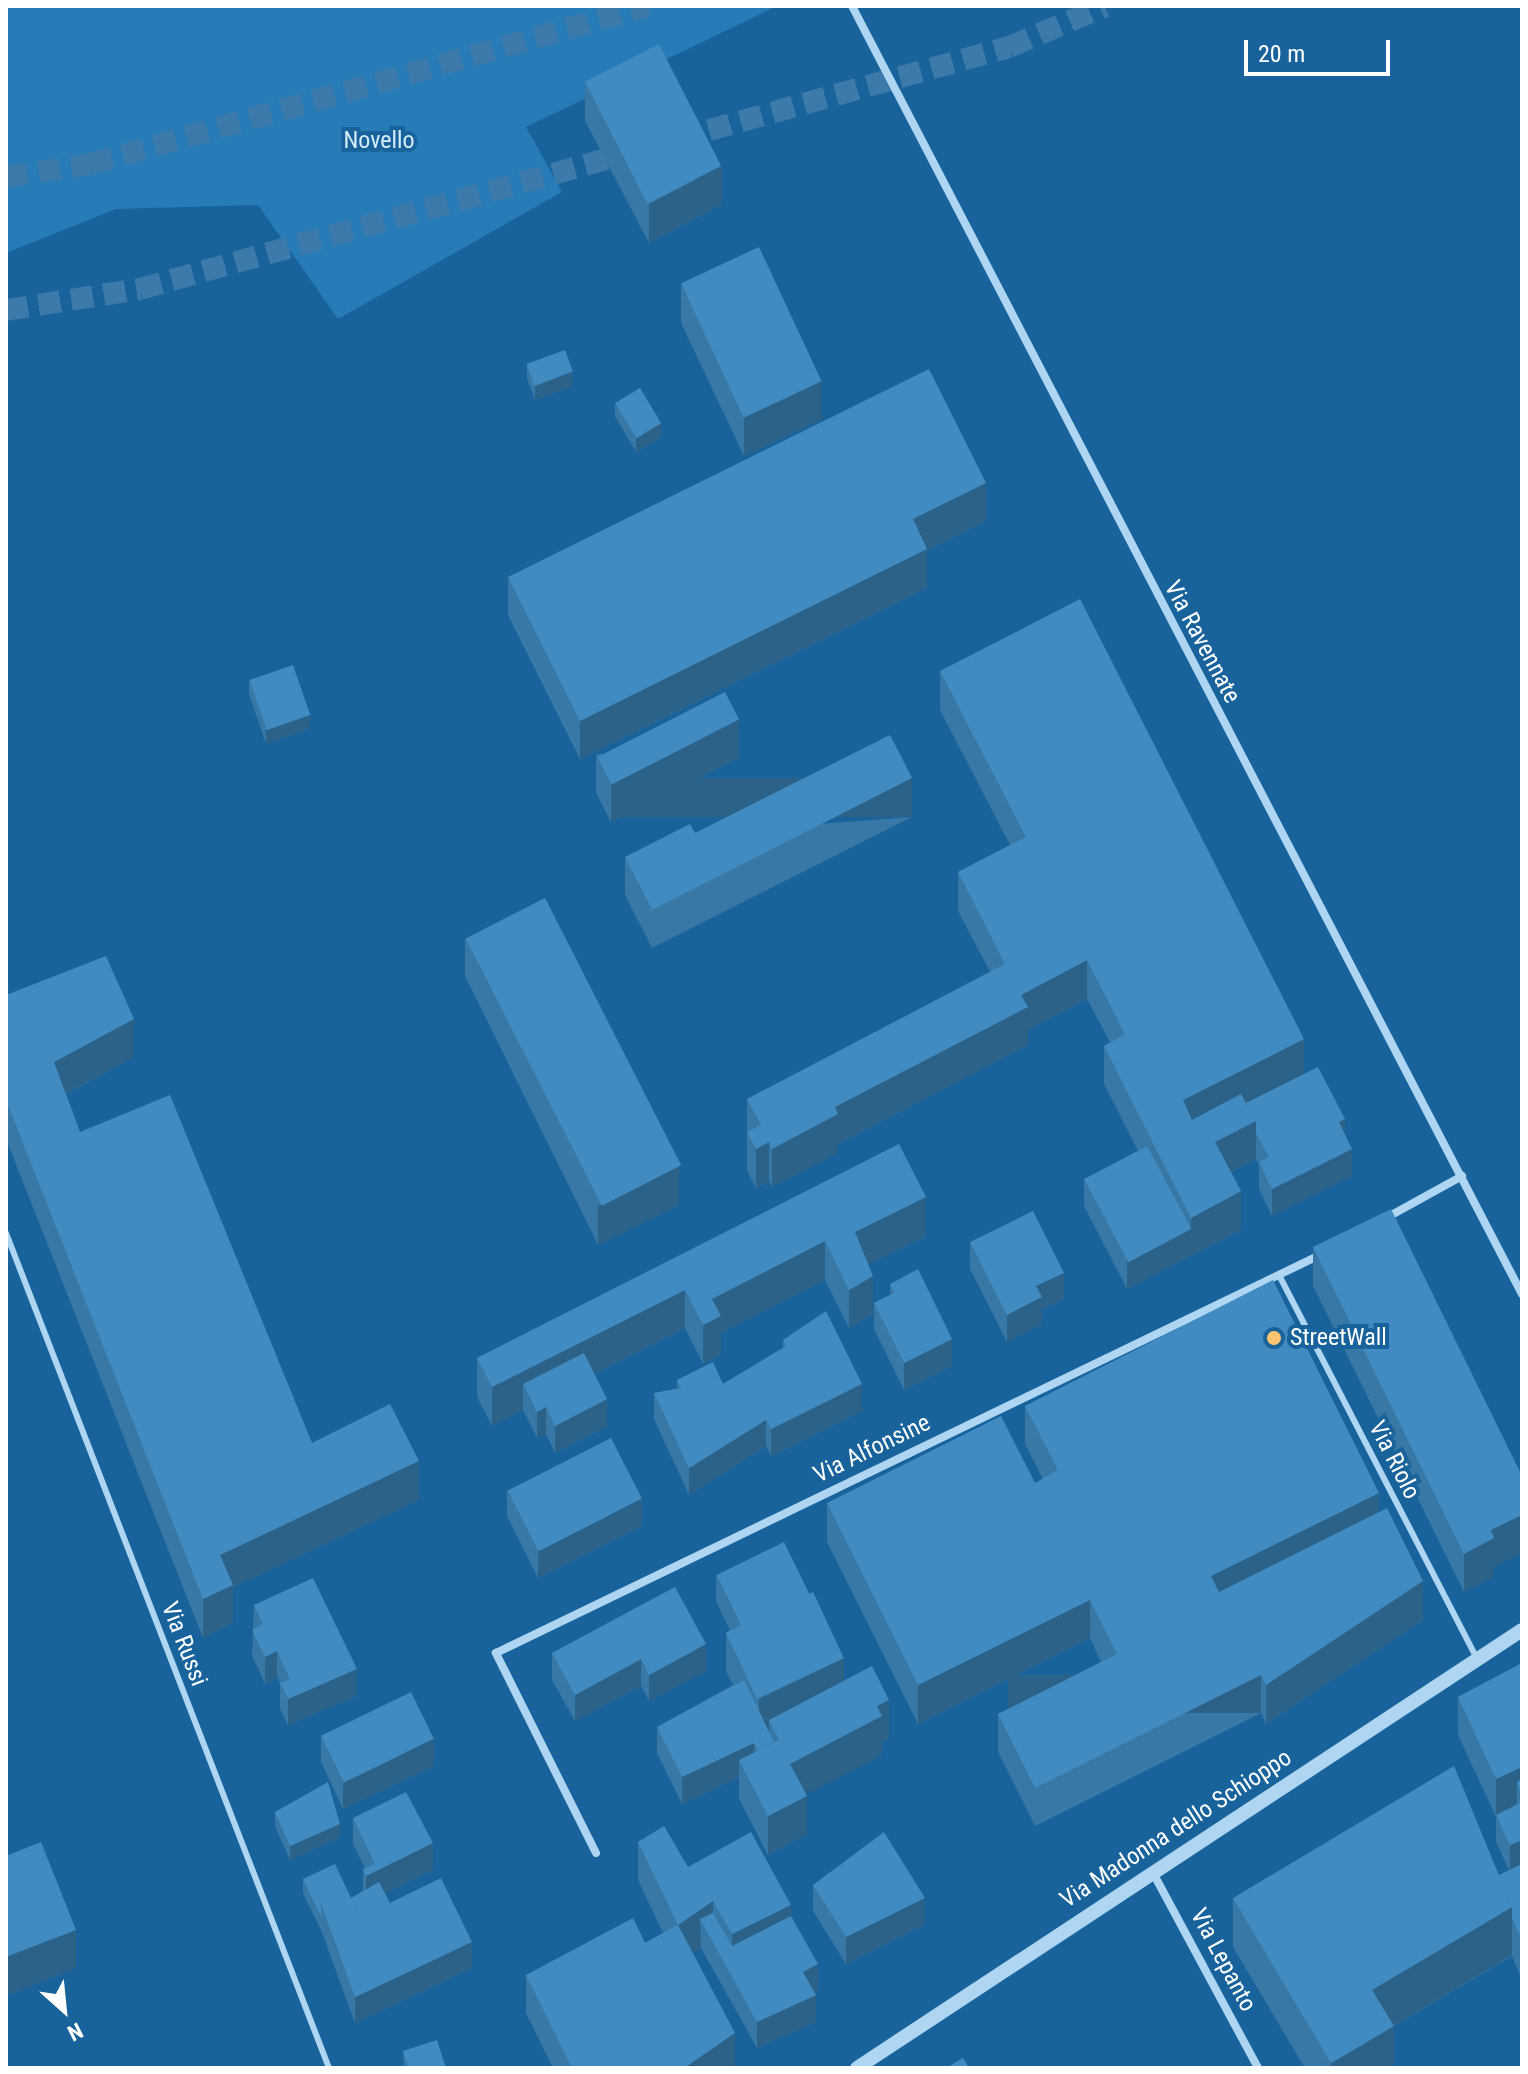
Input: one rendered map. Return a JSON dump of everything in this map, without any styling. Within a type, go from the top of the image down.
[{"type":"street","name":"Via Ravennate","points":[[852,6],[1522,1294]]},
{"type":"street","points":[[1371,1226],[1462,1176]]},
{"type":"street","name":"Via Alfonsine","points":[[596,1853],[496,1653],[1280,1277],[1332,1248]]},
{"type":"street","name":"Via Madonna dello Schioppo","points":[[857,2068],[1522,1630]]},
{"type":"street","name":"Via Lepanto","points":[[1152,1871],[1258,2068]]},
{"type":"lane","name":"Via Russi","points":[[6,1233],[329,2068]]},
{"type":"lane","name":"Via Riolo","points":[[1280,1277],[1477,1659]]},
{"type":"green space","name":"Novello","points":[[6,6],[777,6],[526,127],[562,192],[338,319],[258,205],[116,209],[6,253]]},
{"type":"building","points":[[659,44],[721,166],[647,204],[585,82]]},
{"type":"building","points":[[759,247],[822,381],[744,417],[681,283]]},
{"type":"building","points":[[565,350],[573,372],[534,386],[526,364]]},
{"type":"building","points":[[929,369],[986,483],[913,519],[927,549],[580,721],[508,577]]},
{"type":"building","points":[[640,388],[661,423],[636,438],[615,403]]},
{"type":"building","points":[[1080,599],[1304,1039],[1183,1100],[1192,1120],[1241,1094],[1256,1121],[1215,1142],[1241,1191],[1191,1218],[1104,1046],[1125,1034],[1087,960],[1021,995],[1028,1007],[835,1107],[838,1114],[772,1149],[769,1142],[756,1149],[747,1132],[761,1125],[747,1099],[1005,964],[958,872],[1026,837],[940,671]]},
{"type":"building","points":[[293,665],[310,715],[267,730],[250,680]]},
{"type":"building","points":[[725,692],[739,720],[612,785],[598,757]]},
{"type":"building","points":[[890,735],[912,778],[652,910],[625,857],[690,824],[695,833]]},
{"type":"building","points":[[545,898],[681,1165],[602,1206],[466,938]]},
{"type":"building","points":[[106,956],[134,1019],[54,1062],[80,1132],[170,1095],[312,1443],[390,1404],[419,1461],[220,1555],[233,1585],[203,1599],[6,1100],[6,995]]},
{"type":"building","points":[[1318,1067],[1345,1119],[1339,1122],[1352,1149],[1272,1189],[1259,1162],[1269,1157],[1256,1133],[1256,1121],[1246,1103]]},
{"type":"building","points":[[899,1144],[926,1197],[855,1232],[873,1276],[849,1290],[825,1241],[712,1299],[721,1316],[703,1325],[685,1290],[492,1387],[477,1358]]},
{"type":"building","points":[[1147,1146],[1191,1229],[1128,1262],[1084,1179]]},
{"type":"building","points":[[1391,1209],[1522,1476],[1522,1515],[1491,1530],[1494,1538],[1464,1554],[1313,1247]]},
{"type":"building","points":[[1033,1211],[1064,1273],[1036,1286],[1042,1297],[1007,1315],[970,1242]]},
{"type":"building","points":[[918,1269],[952,1339],[904,1363],[874,1303],[894,1293],[890,1284]]},
{"type":"building","points":[[1273,1280],[1379,1493],[1211,1576],[1219,1592],[1387,1508],[1423,1581],[1266,1685],[1261,1675],[1035,1788],[998,1714],[1117,1654],[1090,1600],[918,1685],[827,1503],[1001,1416],[1035,1483],[1058,1470],[1025,1406]]},
{"type":"building","points":[[826,1311],[862,1384],[771,1429],[766,1420],[689,1468],[654,1393],[681,1388],[677,1380],[713,1362],[723,1384],[786,1346],[783,1340]]},
{"type":"building","points":[[584,1353],[607,1399],[555,1426],[546,1407],[537,1412],[523,1384]]},
{"type":"building","points":[[611,1438],[642,1499],[539,1551],[508,1491]]},
{"type":"building","points":[[784,1542],[809,1594],[742,1627],[717,1575]]},
{"type":"building","points":[[313,1578],[357,1669],[288,1699],[280,1683],[290,1679],[277,1651],[265,1657],[252,1630],[263,1624],[254,1605]]},
{"type":"building","points":[[675,1587],[706,1644],[649,1675],[641,1659],[575,1695],[552,1653]]},
{"type":"building","points":[[813,1592],[844,1658],[757,1699],[726,1633]]},
{"type":"building","points":[[1522,1663],[1522,1767],[1496,1779],[1458,1697]]},
{"type":"building","points":[[872,1666],[889,1700],[877,1706],[882,1716],[790,1764],[807,1796],[768,1816],[739,1760],[779,1740],[769,1720]]},
{"type":"building","points":[[744,1680],[774,1742],[758,1750],[754,1743],[682,1777],[657,1727]]},
{"type":"building","points":[[411,1692],[434,1739],[344,1783],[321,1736]]},
{"type":"building","points":[[1454,1766],[1512,1907],[1372,1990],[1394,2026],[1331,2063],[1233,1898]]},
{"type":"building","points":[[1522,1779],[1522,1799],[1517,1782]]},
{"type":"building","points":[[328,1782],[340,1824],[290,1846],[275,1812]]},
{"type":"building","points":[[406,1792],[433,1843],[366,1876],[363,1869],[375,1864],[353,1818]]},
{"type":"building","points":[[1522,1802],[1522,1840],[1510,1845],[1496,1815]]},
{"type":"building","points":[[664,1826],[688,1867],[751,1832],[791,1905],[732,1934],[713,1901],[678,1925],[638,1842]]},
{"type":"building","points":[[884,1832],[925,1898],[846,1937],[813,1885]]},
{"type":"building","points":[[41,1842],[76,1930],[6,1957],[6,1856]]},
{"type":"building","points":[[335,1864],[350,1895],[347,1890],[321,1903],[321,1916],[303,1879]]},
{"type":"building","points":[[1522,1864],[1522,1912],[1512,1917],[1512,1907],[1499,1875]]},
{"type":"building","points":[[441,1878],[472,1942],[355,1997],[321,1903],[347,1890],[361,1917]]},
{"type":"building","points":[[379,1882],[390,1903],[361,1917],[351,1898]]},
{"type":"building","points":[[1522,1912],[1522,1941],[1512,1917]]},
{"type":"building","points":[[713,1913],[732,1946],[791,1916],[818,1964],[803,1972],[816,1995],[757,2022],[700,1919]]},
{"type":"building","points":[[633,1918],[645,1943],[678,1925],[735,2033],[684,2068],[572,2068],[526,1975]]},
{"type":"building","points":[[437,2040],[446,2068],[409,2068],[403,2051]]},
{"type":"building","points":[[963,2058],[969,2068],[946,2068]]},
{"type":"tunnel","points":[[6,177],[91,164],[648,6]]},
{"type":"tunnel","points":[[677,139],[1009,47],[1105,6]]},
{"type":"tunnel","points":[[6,310],[140,289],[632,152]]},
{"type":"place","name":"StreetWall","points":[[1274,1338]]}]
